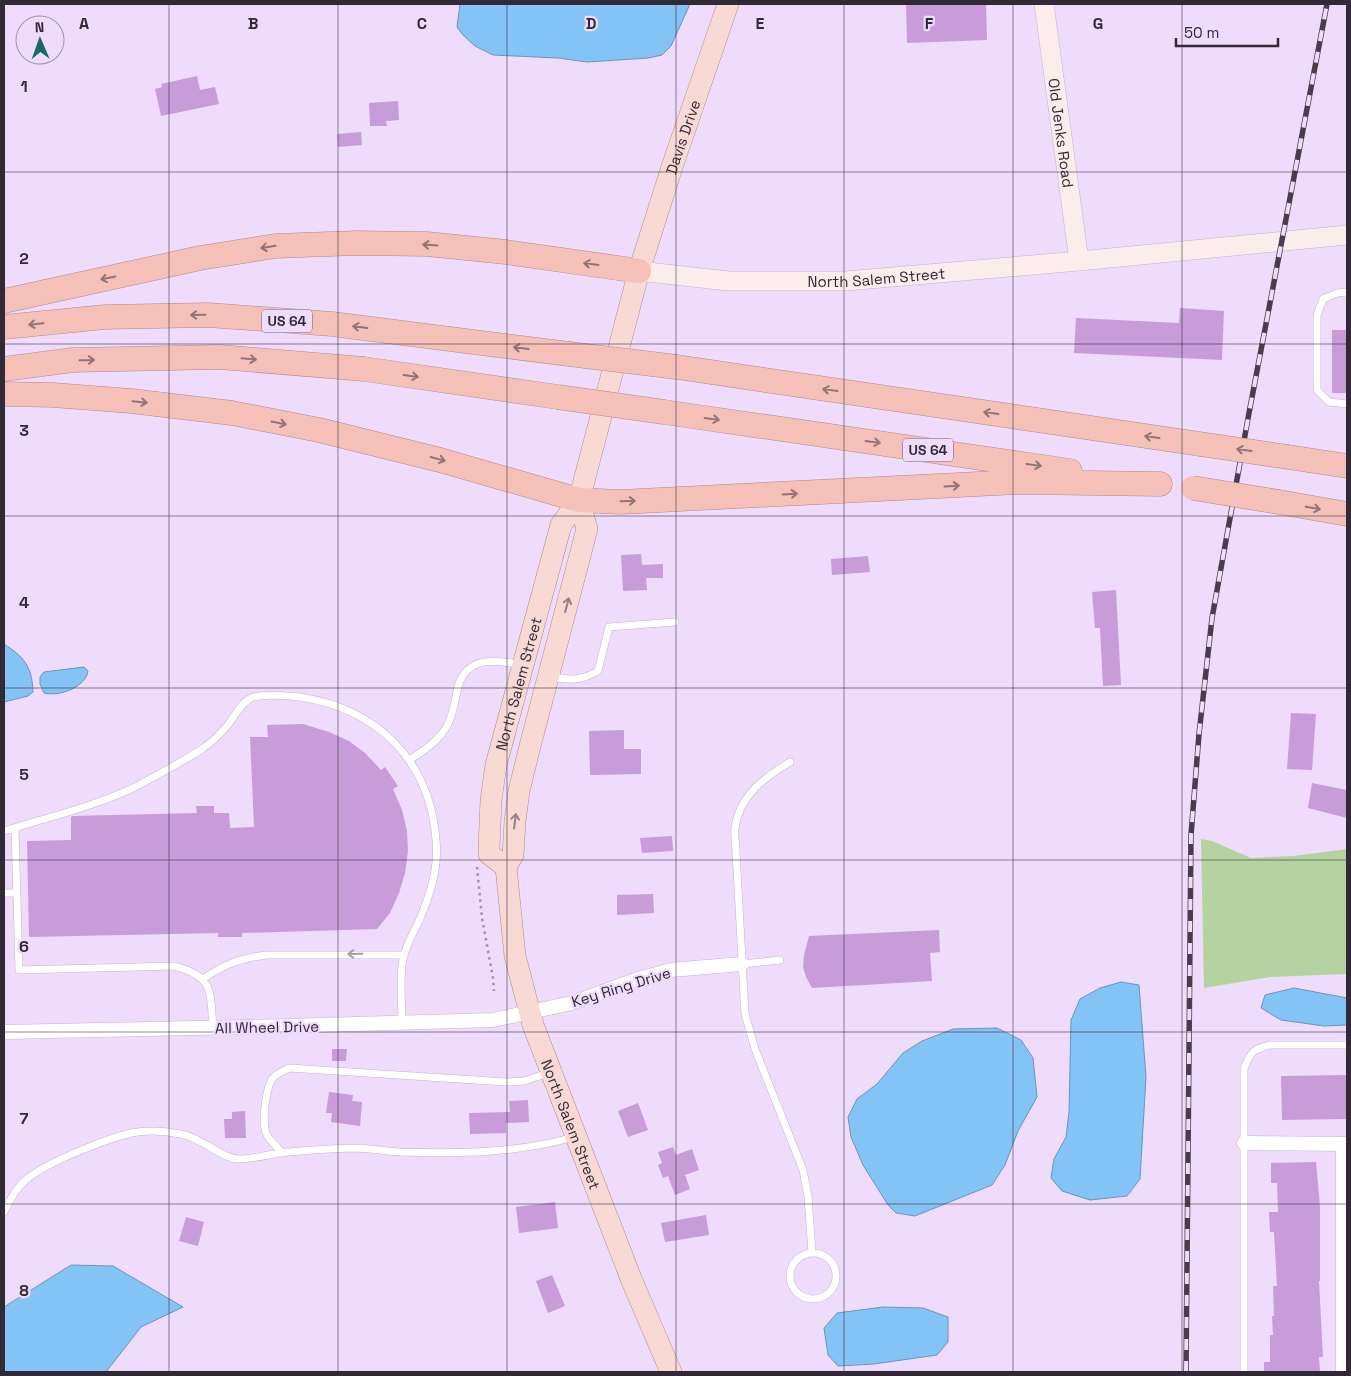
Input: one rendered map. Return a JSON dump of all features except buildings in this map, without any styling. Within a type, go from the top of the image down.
[{"type":"highway","points":[[4,301],[200,258],[275,246],[357,243],[427,244],[506,252],[639,271]]},
{"type":"highway","name":"US 64","points":[[4,328],[105,317],[208,315],[332,324],[677,367],[1347,466]]},
{"type":"highway","name":"US 64","points":[[4,369],[73,360],[220,357],[364,369],[1193,488],[1347,514]]},
{"type":"highway","points":[[4,394],[53,395],[131,401],[232,413],[319,430],[440,460],[579,500],[630,501],[1019,482],[1160,484]]},
{"type":"main road","name":"Davis Drive","points":[[639,271],[673,164],[728,4]]},
{"type":"main road","name":"Old Jenks Road","points":[[1044,4],[1079,261]]},
{"type":"main road","name":"North Salem Street","points":[[506,867],[489,854],[491,800],[500,750],[561,525],[579,500],[639,271],[728,281],[846,281],[1347,235]]},
{"type":"main road","name":"North Salem Street","points":[[579,500],[587,529],[520,791],[515,821],[513,856],[506,867],[515,956],[530,1013],[552,1072],[632,1281],[671,1372]]},
{"type":"main road","points":[[520,791],[517,743],[533,679],[532,672],[522,665]]},
{"type":"street","name":"Key Ring Drive","points":[[530,1013],[572,1003],[622,984],[671,970],[742,964]]},
{"type":"street","name":"All Wheel Drive","points":[[4,1032],[493,1020],[530,1013]]},
{"type":"street","points":[[1244,1144],[1345,1144],[1343,1372]]},
{"type":"lane","points":[[1347,292],[1337,293],[1323,299],[1317,316],[1317,390],[1329,402],[1347,404]]},
{"type":"lane","points":[[548,677],[571,680],[586,678],[598,671],[609,627],[675,622]]},
{"type":"lane","points":[[409,760],[421,753],[441,734],[453,712],[460,680],[471,668],[487,661],[522,665]]},
{"type":"lane","points":[[4,831],[106,798],[132,788],[160,773],[203,748],[228,725],[244,703],[251,698],[258,696],[296,697],[317,700],[358,715],[385,733],[409,760],[422,782],[434,818],[436,842],[434,880],[404,955],[402,1023]]},
{"type":"lane","points":[[790,762],[760,782],[740,808],[735,828],[736,852],[745,1014],[758,1056],[806,1180],[812,1253]]},
{"type":"lane","points":[[15,828],[19,970],[174,966],[189,970],[201,976],[210,993],[213,1028]]},
{"type":"lane","points":[[4,893],[16,893]]},
{"type":"lane","points":[[203,979],[234,961],[250,957],[267,955],[404,955]]},
{"type":"lane","points":[[742,964],[780,960]]},
{"type":"lane","points":[[1244,1372],[1244,1068],[1250,1054],[1258,1048],[1270,1045],[1347,1045]]},
{"type":"lane","points":[[282,1153],[267,1135],[264,1125],[265,1107],[272,1079],[289,1068],[506,1082],[524,1081],[552,1072]]},
{"type":"lane","points":[[4,1212],[14,1193],[28,1178],[93,1146],[132,1133],[157,1131],[181,1134],[201,1140],[226,1156],[238,1159],[282,1153],[354,1148],[457,1153],[547,1145],[577,1136]]},
{"type":"lane","points":[[812,1253],[827,1257],[833,1263],[837,1279],[830,1293],[823,1298],[815,1300],[808,1299],[795,1292],[790,1278],[793,1264],[804,1254],[812,1253]]},
{"type":"green space","points":[[1201,839],[1212,841],[1251,858],[1294,856],[1347,849],[1347,974],[1270,977],[1204,988]]},
{"type":"water","points":[[460,4],[690,4],[671,46],[662,55],[648,58],[587,62],[558,58],[493,55],[475,46],[457,27]]},
{"type":"water","points":[[4,644],[17,653],[26,663],[31,675],[33,692],[28,696],[4,702]]},
{"type":"water","points":[[84,667],[88,671],[86,677],[71,690],[57,694],[44,693],[40,684],[40,677],[44,672]]},
{"type":"water","points":[[1121,982],[1139,985],[1146,1077],[1140,1179],[1127,1196],[1090,1200],[1062,1191],[1051,1178],[1054,1159],[1066,1137],[1069,1112],[1071,1020],[1080,999],[1100,988]]},
{"type":"water","points":[[1294,988],[1347,998],[1347,1025],[1324,1026],[1281,1020],[1261,1008],[1265,995]]},
{"type":"water","points":[[997,1028],[1021,1040],[1033,1058],[1037,1097],[1018,1131],[1005,1165],[992,1185],[915,1216],[896,1213],[888,1205],[863,1165],[851,1137],[848,1117],[857,1099],[877,1084],[903,1053],[922,1041],[953,1029]]},
{"type":"water","points":[[71,1265],[113,1266],[183,1307],[141,1327],[106,1372],[4,1372],[4,1307]]},
{"type":"water","points":[[883,1307],[923,1308],[948,1317],[948,1342],[937,1355],[874,1364],[838,1366],[828,1355],[824,1328],[837,1313]]},
{"type":"railway","points":[[1186,1372],[1191,835],[1199,734],[1212,618],[1327,4]]}]
